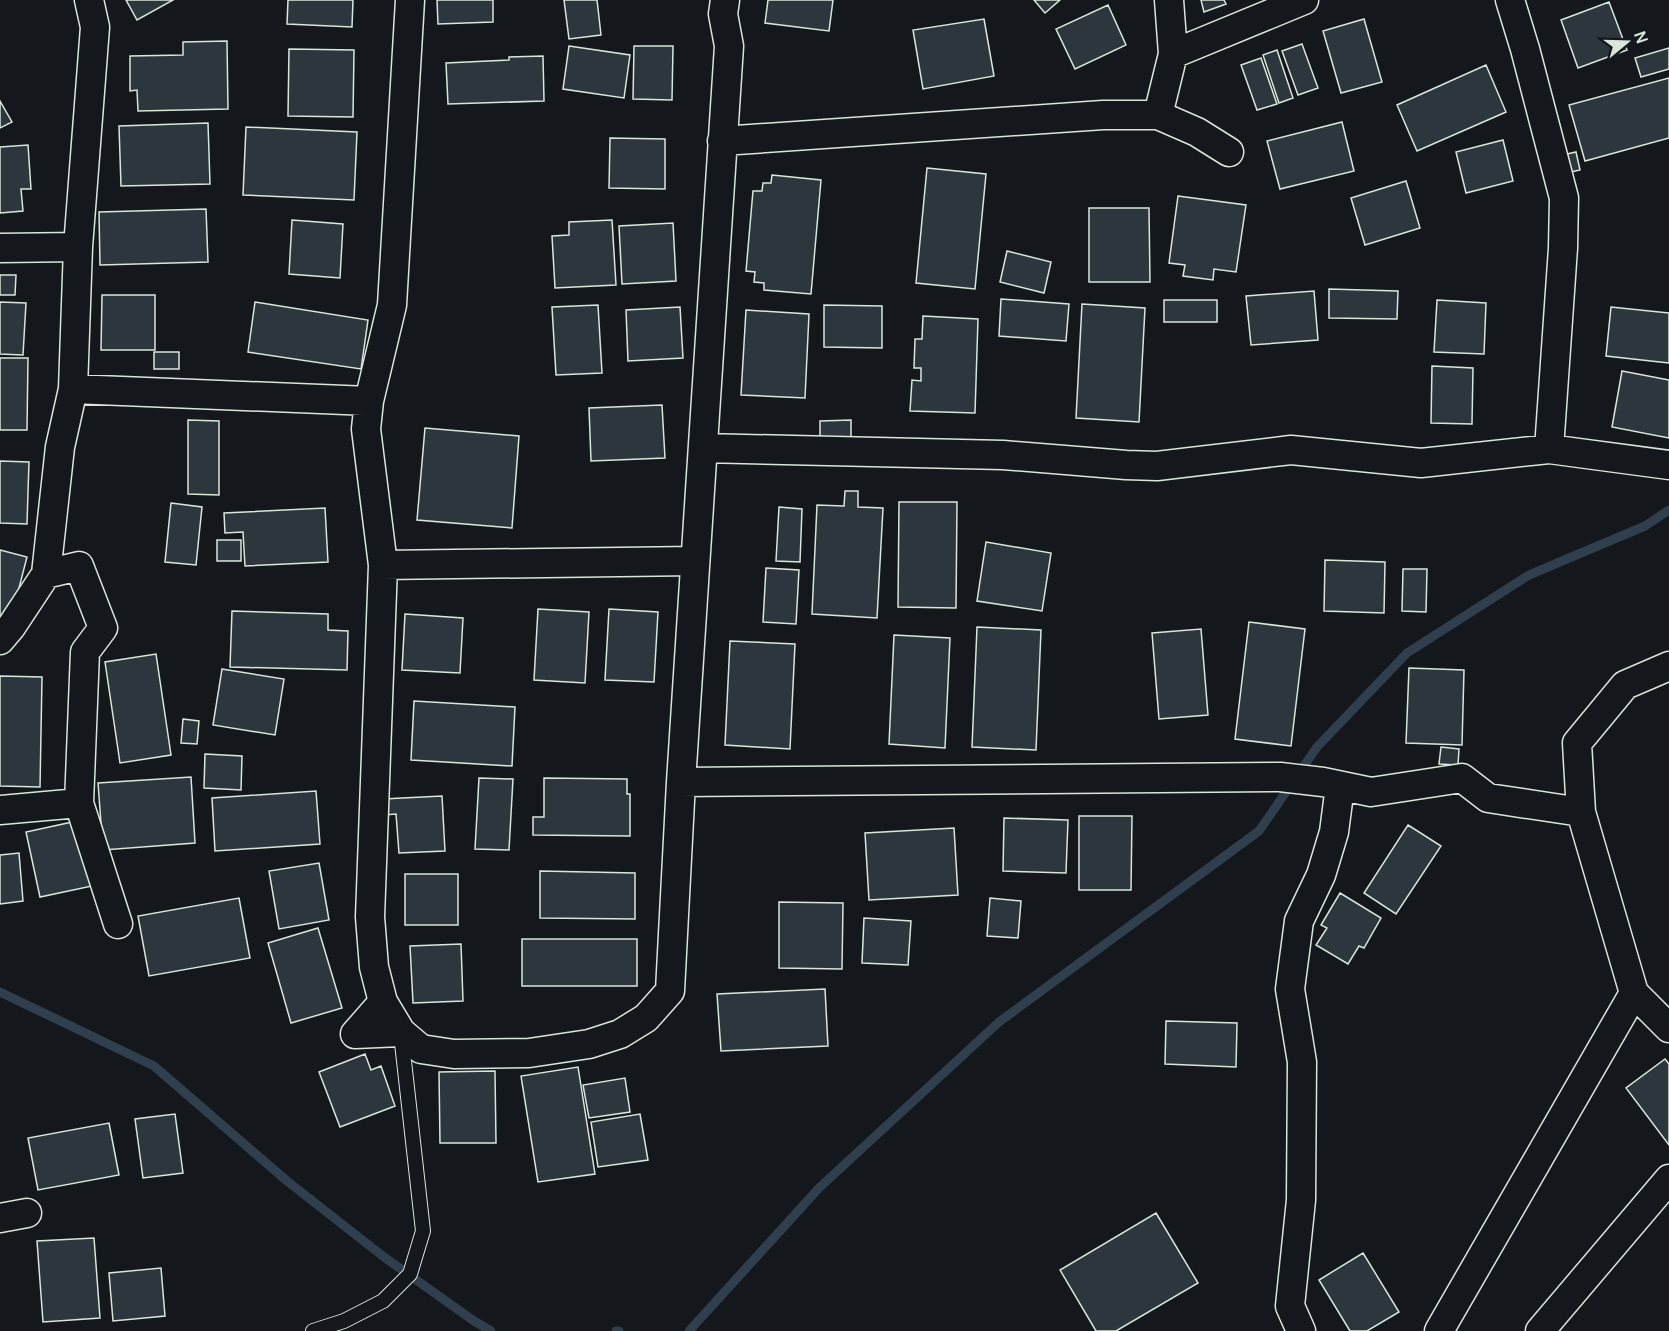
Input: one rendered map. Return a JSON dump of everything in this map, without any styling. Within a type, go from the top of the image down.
[{"type":"street","points":[[0,640],[46,574],[60,447],[73,389],[78,247],[94,27],[89,0]]},
{"type":"street","points":[[410,0],[392,305],[369,401],[366,429],[383,565],[370,917],[374,967],[383,1002],[401,1032],[421,1049],[454,1054],[529,1053],[589,1044],[620,1034],[646,1018],[670,991],[694,561],[729,46],[723,14],[725,0]]},
{"type":"street","points":[[1158,115],[1173,54],[1169,0]]},
{"type":"street","points":[[1173,54],[1304,0]]},
{"type":"street","points":[[1510,0],[1526,49],[1564,198],[1563,248],[1549,449]]},
{"type":"street","points":[[722,141],[1103,115],[1158,115],[1197,132],[1229,152]]},
{"type":"street","points":[[0,248],[78,247]]},
{"type":"street","points":[[73,389],[369,401]]},
{"type":"street","points":[[703,448],[1003,455],[1157,466],[1291,450],[1421,463],[1549,449],[1669,465]]},
{"type":"street","points":[[383,565],[694,561]]},
{"type":"street","points":[[46,574],[79,566],[103,628],[85,652],[79,803],[118,924]]},
{"type":"street","points":[[1669,666],[1625,685],[1577,743],[1581,812],[1634,993],[1669,1028]]},
{"type":"street","points":[[681,782],[1280,777],[1371,792],[1462,778],[1488,798],[1581,812]]},
{"type":"street","points":[[1301,1331],[1290,1306],[1300,1200],[1302,1062],[1290,988],[1299,921],[1321,875],[1334,832],[1340,786]]},
{"type":"street","points":[[0,810],[79,803]]},
{"type":"street","points":[[1439,1331],[1634,993]]},
{"type":"street","points":[[383,1002],[356,1034],[401,1032]]},
{"type":"street","points":[[1540,1331],[1669,1179]]},
{"type":"street","points":[[0,1218],[27,1213]]},
{"type":"lane","points":[[313,1331],[344,1321],[383,1301],[410,1274],[423,1231],[401,1032]]},
{"type":"building","points":[[126,0],[173,0],[137,20]]},
{"type":"building","points":[[288,0],[353,0],[352,27],[287,24]]},
{"type":"building","points":[[437,0],[493,0],[493,22],[438,24]]},
{"type":"building","points":[[564,0],[597,0],[601,35],[569,39]]},
{"type":"building","points":[[768,0],[833,0],[829,31],[765,23]]},
{"type":"building","points":[[1034,0],[1060,0],[1045,13]]},
{"type":"building","points":[[1201,0],[1224,0],[1226,4],[1204,12]]},
{"type":"building","points":[[1609,2],[1627,50],[1578,68],[1561,20]]},
{"type":"building","points":[[1108,5],[1126,45],[1075,69],[1056,29]]},
{"type":"building","points":[[984,19],[994,76],[923,89],[913,30]]},
{"type":"building","points":[[1364,19],[1382,82],[1341,93],[1323,31]]},
{"type":"building","points":[[227,41],[228,109],[138,111],[137,90],[130,91],[130,56],[183,55],[183,42]]},
{"type":"building","points":[[1302,44],[1318,88],[1298,95],[1282,51]]},
{"type":"building","points":[[569,46],[630,55],[624,98],[563,89]]},
{"type":"building","points":[[634,46],[673,46],[672,100],[633,99]]},
{"type":"building","points":[[1669,48],[1669,69],[1641,77],[1635,58]]},
{"type":"building","points":[[289,49],[354,50],[353,117],[288,116]]},
{"type":"building","points":[[1277,50],[1293,98],[1279,103],[1263,55]]},
{"type":"building","points":[[543,56],[544,101],[448,104],[446,63]]},
{"type":"building","points":[[1261,58],[1277,104],[1257,110],[1241,65]]},
{"type":"building","points":[[1486,65],[1506,112],[1417,151],[1397,105]]},
{"type":"building","points":[[1669,78],[1669,138],[1585,161],[1569,105]]},
{"type":"building","points":[[0,101],[12,122],[0,128]]},
{"type":"building","points":[[1342,122],[1354,171],[1280,189],[1267,141]]},
{"type":"building","points":[[208,123],[210,184],[121,186],[119,126]]},
{"type":"building","points":[[246,127],[357,132],[354,200],[243,195]]},
{"type":"building","points":[[610,138],[665,139],[665,189],[609,188]]},
{"type":"building","points":[[1503,140],[1513,181],[1466,193],[1456,152]]},
{"type":"building","points":[[28,145],[31,189],[21,189],[23,211],[0,213],[0,147]]},
{"type":"building","points":[[1576,152],[1580,170],[1562,174],[1558,156]]},
{"type":"building","points":[[927,168],[986,174],[975,289],[916,283]]},
{"type":"building","points":[[772,175],[821,180],[811,294],[764,290],[764,283],[754,282],[755,272],[746,271],[753,191],[762,191],[763,183],[771,183]]},
{"type":"building","points":[[1406,181],[1420,228],[1365,245],[1351,198]]},
{"type":"building","points":[[1178,196],[1246,205],[1236,272],[1214,269],[1213,280],[1183,276],[1185,265],[1169,263]]},
{"type":"building","points":[[1089,208],[1149,208],[1150,282],[1089,282]]},
{"type":"building","points":[[206,209],[208,262],[100,265],[99,212]]},
{"type":"building","points":[[292,220],[343,224],[340,278],[289,274]]},
{"type":"building","points":[[612,220],[616,285],[555,288],[552,236],[569,235],[569,222]]},
{"type":"building","points":[[673,223],[676,281],[622,284],[619,226]]},
{"type":"building","points":[[1007,251],[1051,262],[1044,293],[1000,282]]},
{"type":"building","points":[[0,275],[16,275],[15,295],[0,295]]},
{"type":"building","points":[[1329,289],[1398,291],[1397,319],[1329,318]]},
{"type":"building","points":[[1314,291],[1318,340],[1251,345],[1246,296]]},
{"type":"building","points":[[102,295],[155,295],[155,350],[101,350]]},
{"type":"building","points":[[1001,299],[1069,304],[1066,341],[999,336]]},
{"type":"building","points":[[1164,300],[1217,300],[1217,322],[1164,322]]},
{"type":"building","points":[[1437,300],[1486,303],[1484,354],[1434,352]]},
{"type":"building","points":[[0,302],[26,303],[23,355],[0,354]]},
{"type":"building","points":[[255,302],[368,320],[361,369],[248,352]]},
{"type":"building","points":[[1082,304],[1145,308],[1139,422],[1076,418]]},
{"type":"building","points":[[598,305],[602,373],[556,375],[552,307]]},
{"type":"building","points":[[824,305],[882,306],[882,348],[824,347]]},
{"type":"building","points":[[680,307],[683,358],[628,361],[626,310]]},
{"type":"building","points":[[1611,307],[1669,313],[1669,363],[1606,356]]},
{"type":"building","points":[[746,310],[809,314],[805,398],[741,395]]},
{"type":"building","points":[[923,316],[978,319],[975,413],[910,411],[912,380],[921,381],[921,368],[914,368],[915,339],[922,339]]},
{"type":"building","points":[[154,352],[179,352],[179,369],[154,369]]},
{"type":"building","points":[[0,358],[28,358],[27,430],[0,430]]},
{"type":"building","points":[[1432,366],[1473,368],[1472,424],[1431,423]]},
{"type":"building","points":[[1622,371],[1669,380],[1669,438],[1612,427]]},
{"type":"building","points":[[662,405],[665,458],[591,461],[589,408]]},
{"type":"building","points":[[188,420],[219,421],[219,495],[188,494]]},
{"type":"building","points":[[851,420],[851,439],[820,438],[820,421]]},
{"type":"building","points":[[425,428],[519,436],[512,528],[417,520]]},
{"type":"building","points":[[0,461],[29,462],[27,524],[0,523]]},
{"type":"building","points":[[845,491],[858,491],[858,507],[883,508],[877,618],[812,614],[817,505],[844,506]]},
{"type":"building","points":[[899,502],[957,502],[956,608],[898,607]]},
{"type":"building","points":[[171,503],[202,507],[196,565],[165,562]]},
{"type":"building","points":[[779,507],[802,509],[800,562],[776,561]]},
{"type":"building","points":[[325,508],[328,562],[245,566],[243,532],[225,533],[224,513]]},
{"type":"building","points":[[217,540],[241,540],[241,561],[217,561]]},
{"type":"building","points":[[986,542],[1051,553],[1042,611],[977,601]]},
{"type":"building","points":[[0,550],[27,557],[11,619],[0,617]]},
{"type":"building","points":[[1325,560],[1385,562],[1384,613],[1324,611]]},
{"type":"building","points":[[766,568],[799,570],[796,624],[763,622]]},
{"type":"building","points":[[1403,569],[1427,569],[1426,612],[1402,611]]},
{"type":"building","points":[[538,609],[589,612],[585,683],[534,680]]},
{"type":"building","points":[[609,609],[658,612],[654,682],[605,680]]},
{"type":"building","points":[[232,611],[328,614],[328,630],[348,631],[347,670],[230,667]]},
{"type":"building","points":[[405,614],[463,618],[460,673],[402,670]]},
{"type":"building","points":[[1249,622],[1305,629],[1291,746],[1235,739]]},
{"type":"building","points":[[977,627],[1041,630],[1036,750],[972,747]]},
{"type":"building","points":[[1201,629],[1208,715],[1159,719],[1152,633]]},
{"type":"building","points":[[894,635],[950,638],[945,748],[889,744]]},
{"type":"building","points":[[730,641],[795,644],[790,749],[725,745]]},
{"type":"building","points":[[156,654],[171,755],[120,763],[105,662]]},
{"type":"building","points":[[1409,668],[1464,670],[1462,745],[1406,743]]},
{"type":"building","points":[[222,669],[284,679],[275,735],[213,725]]},
{"type":"building","points":[[0,676],[42,677],[40,787],[0,786]]},
{"type":"building","points":[[414,701],[515,707],[512,766],[411,760]]},
{"type":"building","points":[[183,719],[199,721],[197,744],[181,743]]},
{"type":"building","points":[[1441,747],[1459,749],[1458,765],[1439,764]]},
{"type":"building","points":[[205,754],[242,756],[241,790],[204,788]]},
{"type":"building","points":[[191,777],[195,843],[103,850],[98,783]]},
{"type":"building","points":[[479,778],[513,779],[509,850],[475,849]]},
{"type":"building","points":[[544,778],[627,779],[627,794],[630,794],[630,836],[533,835],[533,817],[544,817]]},
{"type":"building","points":[[316,791],[320,844],[215,851],[212,798]]},
{"type":"building","points":[[442,796],[445,851],[399,853],[396,814],[384,815],[383,799]]},
{"type":"building","points":[[1079,816],[1132,816],[1131,890],[1079,890]]},
{"type":"building","points":[[1004,818],[1068,820],[1066,873],[1003,871]]},
{"type":"building","points":[[77,821],[92,886],[40,897],[26,832]]},
{"type":"building","points":[[1408,825],[1441,846],[1396,914],[1364,893]]},
{"type":"building","points":[[954,828],[958,895],[869,900],[865,833]]},
{"type":"building","points":[[19,853],[23,901],[0,904],[0,855]]},
{"type":"building","points":[[319,863],[329,920],[279,929],[269,871]]},
{"type":"building","points":[[540,871],[635,873],[635,919],[540,918]]},
{"type":"building","points":[[405,874],[458,874],[458,925],[405,925]]},
{"type":"building","points":[[1340,893],[1381,918],[1364,948],[1359,946],[1348,964],[1316,945],[1327,928],[1321,925]]},
{"type":"building","points":[[239,898],[250,958],[149,976],[138,916]]},
{"type":"building","points":[[990,898],[1021,901],[1018,938],[987,936]]},
{"type":"building","points":[[779,902],[843,903],[842,969],[779,968]]},
{"type":"building","points":[[864,918],[911,921],[908,965],[862,963]]},
{"type":"building","points":[[318,928],[342,1008],[291,1023],[268,943]]},
{"type":"building","points":[[522,939],[637,939],[637,986],[522,986]]},
{"type":"building","points":[[461,944],[463,1001],[413,1003],[410,946]]},
{"type":"building","points":[[825,989],[828,1046],[721,1051],[717,994]]},
{"type":"building","points":[[1166,1021],[1237,1023],[1236,1067],[1165,1064]]},
{"type":"building","points":[[365,1054],[371,1070],[381,1066],[395,1106],[340,1127],[319,1072]]},
{"type":"building","points":[[1665,1059],[1669,1064],[1669,1145],[1626,1088]]},
{"type":"building","points":[[578,1067],[595,1174],[538,1182],[521,1076]]},
{"type":"building","points":[[495,1071],[496,1143],[440,1143],[439,1072]]},
{"type":"building","points":[[625,1078],[630,1112],[589,1118],[583,1085]]},
{"type":"building","points":[[175,1114],[183,1173],[143,1178],[135,1119]]},
{"type":"building","points":[[640,1114],[648,1160],[598,1167],[591,1122]]},
{"type":"building","points":[[109,1123],[119,1175],[38,1190],[28,1138]]},
{"type":"building","points":[[1156,1213],[1198,1283],[1116,1331],[1096,1331],[1060,1270]]},
{"type":"building","points":[[94,1238],[100,1318],[43,1322],[37,1241]]},
{"type":"building","points":[[1363,1253],[1399,1312],[1367,1331],[1350,1331],[1319,1280]]},
{"type":"building","points":[[161,1268],[165,1316],[113,1321],[109,1273]]},
{"type":"waterway","points":[[689,1331],[819,1188],[999,1022],[1259,831],[1317,747],[1407,653],[1529,575],[1645,526],[1669,510]]},
{"type":"waterway","points":[[0,992],[154,1066],[287,1181],[384,1257],[491,1331]]}]
